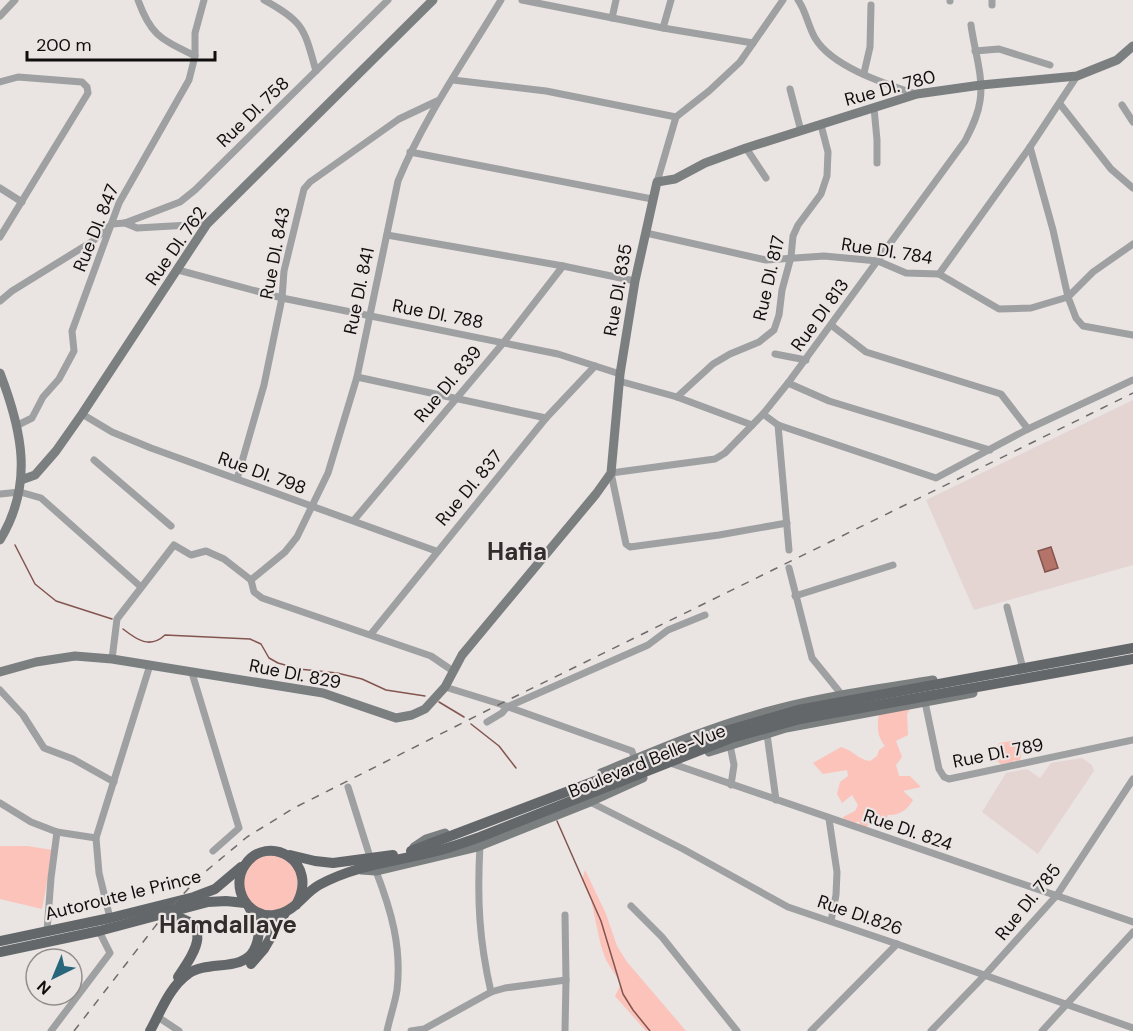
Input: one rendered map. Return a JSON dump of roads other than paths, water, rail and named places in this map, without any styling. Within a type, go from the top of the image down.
[{"type":"main road","name":"Boulevard Belle-Vue","points":[[285,854],[333,863],[403,854],[729,730],[798,710],[1133,647]]},
{"type":"main road","name":"Boulevard Belle-Vue","points":[[296,904],[316,887],[356,869],[439,850],[480,837],[731,738],[800,719],[1133,661]]},
{"type":"main road","points":[[150,1031],[166,1002],[177,984],[190,972],[206,966],[235,964],[252,954],[259,941],[260,933],[240,893],[241,872],[246,863],[254,856],[275,851],[295,861],[304,883],[302,894],[296,904],[285,913],[264,949],[250,964],[238,969],[196,975],[166,1002]]},
{"type":"main road","name":"Autoroute le Prince","points":[[0,941],[110,918],[194,897],[215,889],[246,863]]},
{"type":"main road","name":"Autoroute le Prince","points":[[0,952],[99,931],[208,902],[226,901],[247,905]]},
{"type":"main road","points":[[247,905],[255,911],[270,916],[285,913]]},
{"type":"main road","points":[[165,914],[186,919],[198,933],[195,950],[166,1002]]},
{"type":"street","points":[[0,16],[15,0]]},
{"type":"street","points":[[138,0],[146,22],[158,36],[195,56]]},
{"type":"street","name":"Rue DI. 847","points":[[18,425],[32,417],[74,351],[72,331],[119,203],[189,80],[195,56],[195,33],[204,0]]},
{"type":"street","points":[[264,0],[297,20],[307,38],[316,71]]},
{"type":"street","name":"Rue DI. 758","points":[[112,224],[125,223],[180,202],[195,190],[388,0]]},
{"type":"street","name":"Rue DI. 762","points":[[21,480],[35,475],[56,451],[207,224],[434,0]]},
{"type":"street","name":"Rue DI. 841","points":[[251,582],[285,552],[297,537],[313,508],[328,473],[357,377],[398,181],[410,152],[437,101],[453,80],[501,0]]},
{"type":"street","points":[[522,0],[753,43]]},
{"type":"street","points":[[612,18],[616,0]]},
{"type":"street","points":[[663,28],[671,0]]},
{"type":"street","points":[[453,80],[546,91],[676,117],[732,69],[783,0]]},
{"type":"street","points":[[798,0],[815,38],[825,50],[838,60],[864,73],[917,94]]},
{"type":"street","points":[[864,73],[870,46],[871,5]]},
{"type":"street","name":"Rue DI 813","points":[[611,473],[715,459],[725,453],[763,414],[788,383],[965,141],[974,124],[980,102],[981,85],[971,25]]},
{"type":"street","name":"Rue DI. 780","points":[[657,182],[675,179],[705,163],[746,148],[917,94],[1077,76],[1117,60],[1133,46]]},
{"type":"street","points":[[975,51],[999,49],[1050,65]]},
{"type":"street","points":[[939,274],[1060,104],[1077,76]]},
{"type":"street","points":[[0,82],[18,77],[82,82],[87,87],[88,93],[0,237]]},
{"type":"street","points":[[790,89],[801,131]]},
{"type":"street","name":"Rue DI. 843","points":[[237,479],[264,386],[282,298],[284,271],[304,189],[310,182],[399,119],[437,101]]},
{"type":"street","points":[[1060,104],[1111,169],[1133,188]]},
{"type":"street","points":[[1122,105],[1133,122]]},
{"type":"street","points":[[874,108],[877,140],[876,163]]},
{"type":"street","name":"Rue DI. 835","points":[[611,473],[620,378],[634,282],[652,198],[676,117]]},
{"type":"street","name":"Rue DI. 817","points":[[677,397],[713,364],[759,342],[774,330],[791,257],[793,237],[798,225],[821,194],[827,176],[828,152],[821,125]]},
{"type":"street","points":[[1030,147],[1053,230],[1068,297],[1076,318],[1083,326],[1133,335]]},
{"type":"street","points":[[746,148],[766,178]]},
{"type":"street","points":[[410,152],[652,198]]},
{"type":"street","points":[[0,188],[22,202]]},
{"type":"street","name":"Rue DI. 758","points":[[125,223],[136,228],[207,224]]},
{"type":"street","points":[[0,301],[12,291],[93,241],[112,224]]},
{"type":"street","name":"Rue DI. 784","points":[[646,234],[766,260],[791,257],[836,257],[878,261],[906,273],[939,274],[999,309],[1031,308],[1068,297],[1094,272],[1133,244]]},
{"type":"street","points":[[387,235],[563,266],[634,282]]},
{"type":"street","name":"Rue DI. 839","points":[[354,520],[504,342],[563,266]]},
{"type":"street","name":"Rue DI. 788","points":[[178,270],[282,298],[558,354],[595,366],[620,378]]},
{"type":"street","points":[[831,326],[866,352],[1001,394],[1028,429]]},
{"type":"street","points":[[775,354],[806,360]]},
{"type":"street","name":"Rue DI. 837","points":[[371,634],[546,418],[595,366]]},
{"type":"street","points":[[0,373],[18,425],[21,446],[20,492],[0,540]]},
{"type":"street","points":[[357,377],[546,418]]},
{"type":"street","points":[[620,378],[752,425]]},
{"type":"street","points":[[763,414],[778,425],[936,478],[1028,429],[1133,380]]},
{"type":"street","points":[[788,383],[829,401],[990,450]]},
{"type":"street","name":"Rue DI. 798","points":[[82,414],[122,436],[313,508],[354,520],[436,551]]},
{"type":"street","points":[[778,425],[789,550]]},
{"type":"street","points":[[94,460],[171,526]]},
{"type":"street","points":[[611,473],[626,544],[630,548],[787,523]]},
{"type":"street","name":"Rue DI. 829","points":[[0,672],[36,662],[75,656],[112,659],[323,693],[396,718],[412,716],[425,710],[445,687],[462,655],[611,473]]},
{"type":"street","points":[[0,494],[20,492],[41,498],[141,587]]},
{"type":"street","points":[[112,659],[115,623],[174,545],[191,555],[206,551],[224,559],[251,582],[254,591],[262,598],[431,656],[453,670]]},
{"type":"street","points":[[795,596],[893,565]]},
{"type":"street","points":[[789,568],[812,658],[842,695]]},
{"type":"street","points":[[1007,608],[1022,665]]},
{"type":"street","points":[[487,722],[502,714],[507,707],[648,645],[668,630],[705,615]]},
{"type":"street","name":"Boulevard Belle-Vue","points":[[403,854],[426,839],[489,819],[750,716],[790,705],[842,695],[1110,648],[1133,647]]},
{"type":"street","name":"Boulevard Belle-Vue","points":[[356,869],[376,871],[480,845],[590,802],[674,764],[786,728],[1133,661]]},
{"type":"street","points":[[110,918],[99,873],[96,838],[150,665]]},
{"type":"street","points":[[192,673],[239,828],[213,851]]},
{"type":"street","points":[[445,687],[632,751],[635,760]]},
{"type":"street","points":[[0,690],[23,715],[44,748],[73,759],[114,782]]},
{"type":"street","name":"Rue DI. 789","points":[[925,702],[939,769],[944,777],[949,778],[1133,740]]},
{"type":"street","points":[[767,734],[776,800]]},
{"type":"street","points":[[730,745],[734,765],[732,785]]},
{"type":"street","name":"Rue DI. 824","points":[[674,764],[1133,922]]},
{"type":"street","name":"Rue DI. 785","points":[[931,1031],[986,975],[1057,896],[1133,779]]},
{"type":"street","points":[[348,787],[370,857]]},
{"type":"street","name":"Rue DI.826","points":[[590,802],[683,849],[788,907],[1133,1028]]},
{"type":"street","points":[[0,803],[31,822],[57,832],[96,838]]},
{"type":"street","points":[[829,819],[837,872],[831,921]]},
{"type":"street","points":[[47,931],[57,832]]},
{"type":"street","points":[[480,845],[478,915],[483,957],[491,992]]},
{"type":"street","points":[[376,871],[389,905],[397,946],[397,989],[387,1031]]},
{"type":"street","points":[[631,906],[662,937],[737,1031]]},
{"type":"street","points":[[564,1031],[567,980],[565,915]]},
{"type":"street","points":[[51,1031],[110,953],[99,931]]},
{"type":"street","points":[[1042,1031],[1133,932]]},
{"type":"street","points":[[811,1031],[897,944]]},
{"type":"street","points":[[411,1031],[424,1029],[491,992],[567,980]]},
{"type":"street","points":[[158,1017],[179,1031]]},
{"type":"waterway","points":[[15,545],[35,584],[56,601],[112,619]]},
{"type":"waterway","points":[[123,629],[133,637],[149,642],[154,642],[165,635],[250,639],[261,644],[269,658],[278,663],[299,669],[337,673],[362,679],[386,690],[425,696]]},
{"type":"waterway","points":[[439,702],[464,717]]},
{"type":"waterway","points":[[471,724],[499,746],[516,768]]},
{"type":"waterway","points":[[557,821],[601,921],[623,994],[650,1031]]},
{"type":"railway","points":[[74,1031],[164,915],[199,877],[247,837],[294,808],[500,704],[1133,393]]},
{"type":"district","name":"Hafia","points":[[517,551]]},
{"type":"district","name":"Hamdallaye","points":[[228,924]]}]
